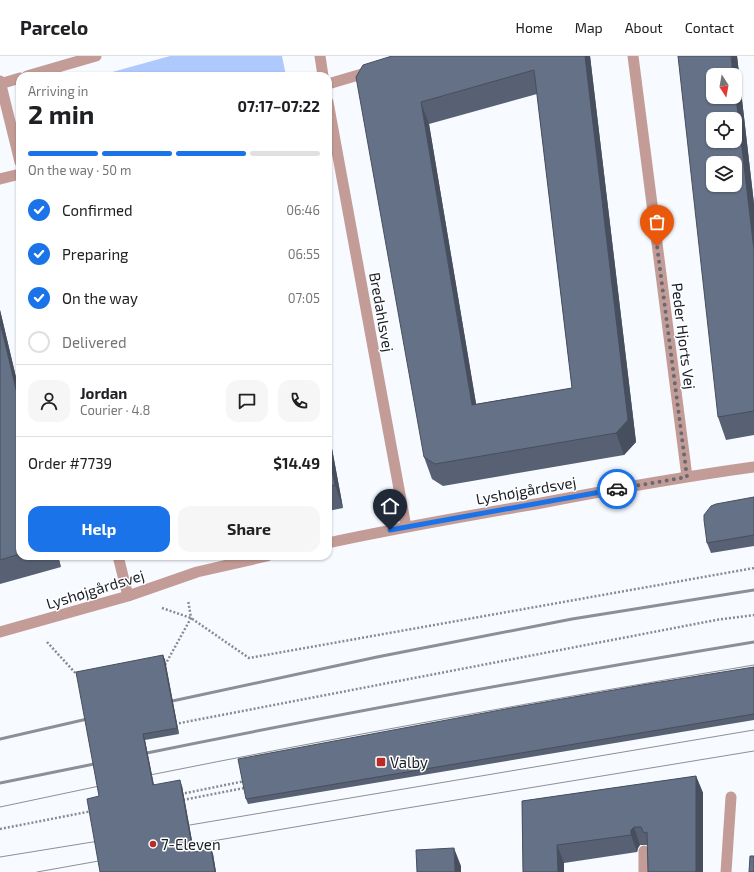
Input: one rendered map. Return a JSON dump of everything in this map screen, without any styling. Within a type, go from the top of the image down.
[{"type":"street","points":[[41,72],[96,56]]},
{"type":"street","points":[[320,56],[322,72]]},
{"type":"street","name":"Peder Hjorts Vej","points":[[633,56],[687,477]]},
{"type":"street","points":[[332,83],[380,69]]},
{"type":"street","points":[[16,79],[0,83],[16,146]]},
{"type":"street","name":"Bredahlsvej","points":[[332,124],[406,527]]},
{"type":"street","points":[[0,179],[16,175]]},
{"type":"street","name":"Lyshøjgårdsvej","points":[[332,542],[406,527],[687,477],[754,467]]},
{"type":"street","points":[[119,560],[128,596]]},
{"type":"street","name":"Lyshøjgårdsvej","points":[[0,632],[128,596],[197,572],[250,560]]},
{"type":"street","points":[[726,872],[731,797]]},
{"type":"street","points":[[644,851],[644,872]]},
{"type":"path","points":[[128,596],[191,618],[249,658],[754,568]]},
{"type":"path","points":[[164,668],[191,618],[184,576]]},
{"type":"path","points":[[168,725],[754,614]]},
{"type":"path","points":[[31,624],[84,682]]},
{"type":"path","points":[[180,794],[251,780]]},
{"type":"path","points":[[183,800],[244,788],[243,781]]},
{"type":"path","points":[[0,830],[94,811]]},
{"type":"shaded area","points":[[170,56],[282,56],[285,72],[112,72]]},
{"type":"building","points":[[392,56],[585,56],[628,420],[616,433],[435,464],[424,457],[356,77],[363,65]],"holes":[[[534,70],[572,388],[472,405],[421,102]]]},
{"type":"building","points":[[678,56],[731,56],[732,68],[706,68],[706,104],[737,104],[738,112],[706,112],[706,148],[742,148],[754,250],[754,411],[718,417]]},
{"type":"building","points":[[0,322],[16,389],[16,555],[0,560]]},
{"type":"building","points":[[332,470],[335,485],[332,486]]},
{"type":"building","points":[[754,497],[754,535],[707,543],[704,515],[711,506]]},
{"type":"building","points":[[163,655],[177,728],[143,734],[153,785],[180,780],[193,852],[211,849],[215,872],[100,872],[87,799],[99,796],[76,672]]},
{"type":"building","points":[[754,667],[754,714],[246,799],[238,759],[511,708]]},
{"type":"building","points":[[696,776],[696,872],[648,872],[647,832],[644,833],[641,827],[634,827],[631,830],[631,835],[557,845],[558,872],[523,872],[522,801]]},
{"type":"building","points":[[454,848],[455,872],[417,872],[416,850]]},
{"type":"building","points":[[750,856],[754,856],[754,872],[749,872]]},
{"type":"tram line","points":[[140,777],[447,718],[754,665]]},
{"type":"tram line","points":[[178,827],[754,730]]},
{"type":"tram line","points":[[183,846],[754,751]]},
{"type":"tram line","points":[[0,807],[109,784]]},
{"type":"tram line","points":[[0,857],[105,840]]},
{"type":"tram line","points":[[37,872],[110,859]]},
{"type":"railway","points":[[163,703],[377,657],[572,619],[754,590]]},
{"type":"railway","points":[[137,755],[291,724],[600,668],[754,642]]},
{"type":"railway","points":[[0,739],[96,717]]},
{"type":"railway","points":[[0,783],[104,762]]},
{"type":"way so far","points":[[617,489],[687,477],[657,246]]},
{"type":"place","name":"Valby","points":[[381,762]]},
{"type":"place","name":"7-Eleven","points":[[153,844]]},
{"type":"route","points":[[390,530],[617,489]]}]
